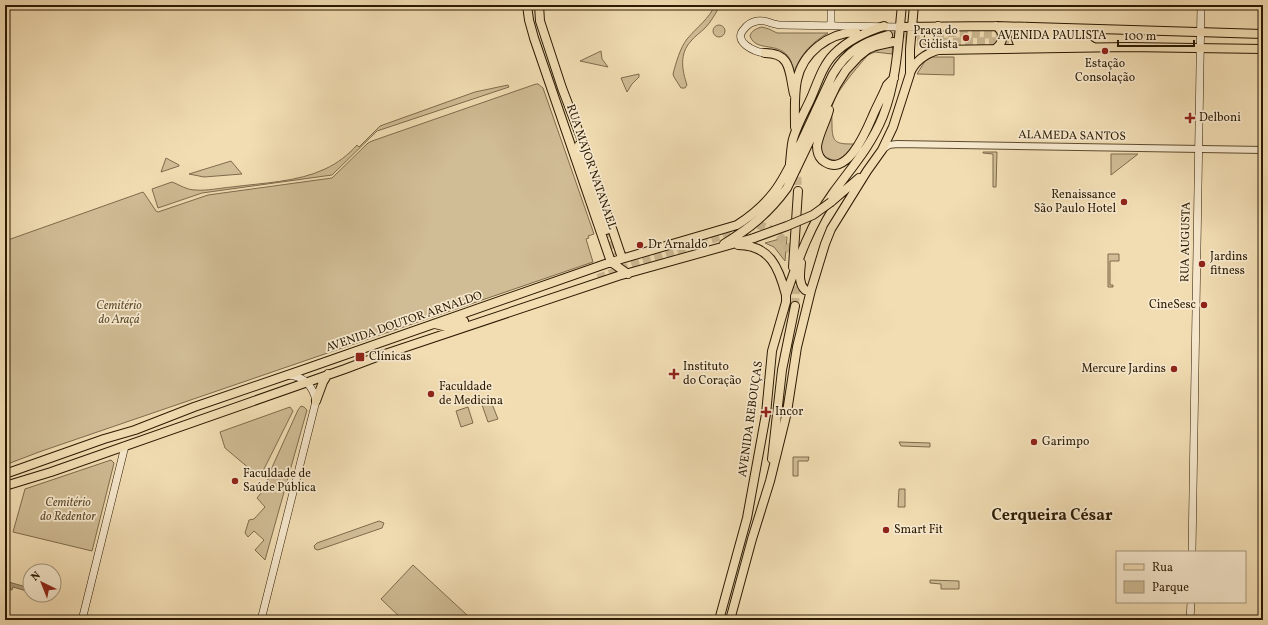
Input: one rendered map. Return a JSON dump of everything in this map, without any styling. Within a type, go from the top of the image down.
[{"type":"main road","name":"RUA MAJOR NATANAEL","points":[[527,5],[529,20],[542,61],[604,233],[611,262]]},
{"type":"main road","name":"RUA MAJOR NATANAEL","points":[[539,5],[540,21],[622,258]]},
{"type":"main road","points":[[831,5],[831,25]]},
{"type":"main road","name":"AVENIDA REBOUÇAS","points":[[719,620],[747,518],[766,414],[772,351],[786,302],[786,295],[804,247],[818,217],[833,193],[874,136],[891,94],[902,5]]},
{"type":"main road","points":[[910,74],[910,49],[914,5]]},
{"type":"main road","name":"RUA AUGUSTA","points":[[1192,551],[1201,5]]},
{"type":"main road","name":"AVENIDA PAULISTA","points":[[765,53],[756,52],[745,45],[742,40],[741,32],[747,26],[759,21],[768,21],[781,25],[900,27],[996,26],[1263,34]]},
{"type":"main road","points":[[790,166],[791,148],[795,132],[831,57],[839,49],[860,35],[884,26]]},
{"type":"main road","points":[[938,26],[930,32],[928,39],[931,45],[938,50]]},
{"type":"main road","points":[[995,48],[1000,44],[1003,38],[1000,30],[996,26]]},
{"type":"main road","points":[[1024,27],[1019,30],[1016,38],[1018,45],[1021,42],[1082,33],[1094,29]]},
{"type":"main road","points":[[795,127],[797,80],[809,55],[823,42],[830,38],[848,32],[856,32]]},
{"type":"main road","name":"AVENIDA DOUTOR ARNALDO","points":[[5,474],[135,430],[194,407],[622,258],[737,225],[748,218],[770,197],[781,182],[833,74],[842,61],[864,43],[891,38],[868,49],[858,57],[846,70],[830,100]]},
{"type":"main road","name":"AVENIDA PAULISTA","points":[[938,50],[995,48],[1021,42],[1080,40],[1094,48],[1263,49]]},
{"type":"main road","points":[[910,74],[919,60],[926,54],[938,50]]},
{"type":"main road","points":[[765,53],[777,54],[784,60],[788,67],[795,100]]},
{"type":"main road","name":"AVENIDA REBOUÇAS","points":[[730,620],[788,412],[797,348],[811,290],[829,234],[867,171],[882,150],[893,127],[910,74]]},
{"type":"main road","points":[[830,100],[828,112],[817,147],[819,156],[822,160],[832,164],[838,164],[849,158],[858,147],[887,85],[894,77]]},
{"type":"main road","points":[[719,247],[753,225],[779,199],[787,188],[830,100]]},
{"type":"main road","points":[[578,128],[578,144],[604,233],[609,241],[613,239],[614,234]]},
{"type":"main road","points":[[719,247],[754,238],[813,215],[832,202],[867,171]]},
{"type":"main road","points":[[790,285],[789,277],[793,265],[798,191]]},
{"type":"main road","points":[[719,247],[746,245],[768,256],[778,269],[786,295]]},
{"type":"main road","name":"AVENIDA DOUTOR ARNALDO","points":[[5,486],[91,458],[599,280],[628,274],[719,247]]},
{"type":"main road","points":[[804,247],[805,251],[802,261],[800,284],[805,290],[811,290]]},
{"type":"main road","points":[[611,262],[628,274]]},
{"type":"main road","points":[[434,324],[449,326],[599,280],[604,277],[604,273],[596,267]]},
{"type":"main road","name":"AVENIDA REBOUÇAS","points":[[770,481],[782,370],[794,306]]},
{"type":"main road","points":[[261,620],[316,401],[323,382],[328,374]]},
{"type":"main road","points":[[288,375],[296,376],[306,382],[313,391],[316,401]]},
{"type":"main road","points":[[82,620],[125,446],[127,439],[135,430]]},
{"type":"main road","points":[[91,458],[98,448],[97,442]]},
{"type":"main road","points":[[1190,603],[1190,620]]},
{"type":"street","name":"ALAMEDA SANTOS","points":[[882,150],[889,145],[894,144],[1263,150]]},
{"type":"green space","points":[[715,5],[720,5],[711,20],[687,46],[683,57],[683,68],[687,85],[685,88],[681,88],[673,74],[680,51],[687,39],[706,19]]},
{"type":"green space","points":[[721,25],[724,26],[724,36],[717,37],[714,36],[713,29],[714,26]]},
{"type":"green space","points":[[762,27],[777,33],[828,33],[817,40],[807,50],[794,72],[791,61],[786,54],[779,50],[759,45],[754,42],[750,36],[751,34],[754,30]]},
{"type":"green space","points":[[880,32],[894,33],[892,54],[875,52],[868,55],[836,96],[847,72],[866,55],[886,47],[883,33]]},
{"type":"green space","points":[[601,51],[602,59],[608,67],[580,61]]},
{"type":"green space","points":[[932,57],[954,57],[954,75],[917,74],[925,61]]},
{"type":"green space","points":[[639,74],[639,77],[627,92],[621,78]]},
{"type":"green space","name":"Cemitério do Araçá","points":[[536,84],[543,88],[594,234],[588,236],[589,238],[586,239],[593,262],[5,465],[5,241],[143,192],[158,212],[208,195],[332,178],[368,143],[372,141]]},
{"type":"green space","points":[[508,85],[509,87],[377,131],[332,175],[202,193],[158,208],[152,189],[172,182],[189,189],[204,190],[303,177],[325,169],[338,161],[357,145],[359,147],[380,126],[475,92]]},
{"type":"green space","points":[[833,104],[833,136],[837,142],[844,144],[855,144],[846,155],[837,160],[826,157],[819,147]]},
{"type":"green space","points":[[983,152],[997,152],[996,187],[993,187],[993,154]]},
{"type":"green space","points":[[1111,154],[1138,154],[1111,175]]},
{"type":"green space","points":[[166,158],[179,165],[179,166],[161,172]]},
{"type":"green space","points":[[231,161],[242,174],[204,177],[189,174]]},
{"type":"green space","points":[[787,237],[785,261],[774,247],[765,243]]},
{"type":"green space","points":[[1108,254],[1119,254],[1119,261],[1110,261],[1110,285],[1113,285],[1113,287],[1108,287]]},
{"type":"green space","points":[[490,399],[498,419],[488,422],[481,402]]},
{"type":"green space","points":[[301,406],[307,410],[265,560],[255,550],[264,540],[254,531],[248,537],[245,533],[249,520],[254,519],[265,507],[257,498],[266,487],[269,474]]},
{"type":"green space","points":[[290,407],[293,411],[261,475],[257,475],[225,448],[220,432]]},
{"type":"green space","points":[[468,407],[473,423],[461,427],[456,411]]},
{"type":"green space","points":[[899,442],[930,443],[930,447],[901,446]]},
{"type":"green space","points":[[793,457],[809,457],[808,461],[798,461],[798,476],[793,476]]},
{"type":"green space","name":"Cemitério do Redentor","points":[[111,460],[114,463],[92,551],[13,532],[25,489]]},
{"type":"green space","points":[[899,489],[905,489],[905,507],[898,507]]},
{"type":"green space","points":[[379,521],[384,523],[382,528],[318,550],[315,549],[314,546],[317,543]]},
{"type":"green space","points":[[413,565],[467,615],[462,620],[403,620],[381,599]]},
{"type":"green space","points":[[930,580],[959,581],[959,589],[941,589],[941,584],[930,583]]},
{"type":"shaded area","points":[[5,581],[22,586],[22,590],[13,587],[12,590],[8,589],[8,586],[5,585]]},
{"type":"tunnel","points":[[888,35],[954,33],[1020,36]]},
{"type":"tunnel","points":[[893,42],[1020,41]]},
{"type":"tunnel","points":[[797,165],[798,191]]},
{"type":"tunnel","points":[[598,278],[635,264],[756,225],[770,229],[780,236],[794,259]]},
{"type":"tunnel","points":[[606,230],[613,254],[622,264]]},
{"type":"tunnel","points":[[795,306],[797,273]]},
{"type":"place","name":"Praça do Ciclista","points":[[966,38]]},
{"type":"place","name":"Estação Consolação","points":[[1105,51]]},
{"type":"place","name":"Delboni","points":[[1190,118]]},
{"type":"place","name":"Renaissance São Paulo Hotel","points":[[1124,202]]},
{"type":"place","name":"Dr Arnaldo","points":[[640,245]]},
{"type":"place","name":"Jardins fitness","points":[[1202,264]]},
{"type":"place","name":"CineSesc","points":[[1204,305]]},
{"type":"place","name":"Clínicas","points":[[360,357]]},
{"type":"place","name":"Mercure Jardins","points":[[1174,369]]},
{"type":"place","name":"Instituto do Coração","points":[[674,374]]},
{"type":"place","name":"Faculdade de Medicina","points":[[431,394]]},
{"type":"place","name":"Incor","points":[[766,412]]},
{"type":"place","name":"Garimpo","points":[[1034,442]]},
{"type":"place","name":"Faculdade de Saúde Pública","points":[[235,481]]},
{"type":"place","name":"Smart Fit","points":[[886,530]]},
{"type":"district","name":"Cerqueira César","points":[[1052,516]]}]
